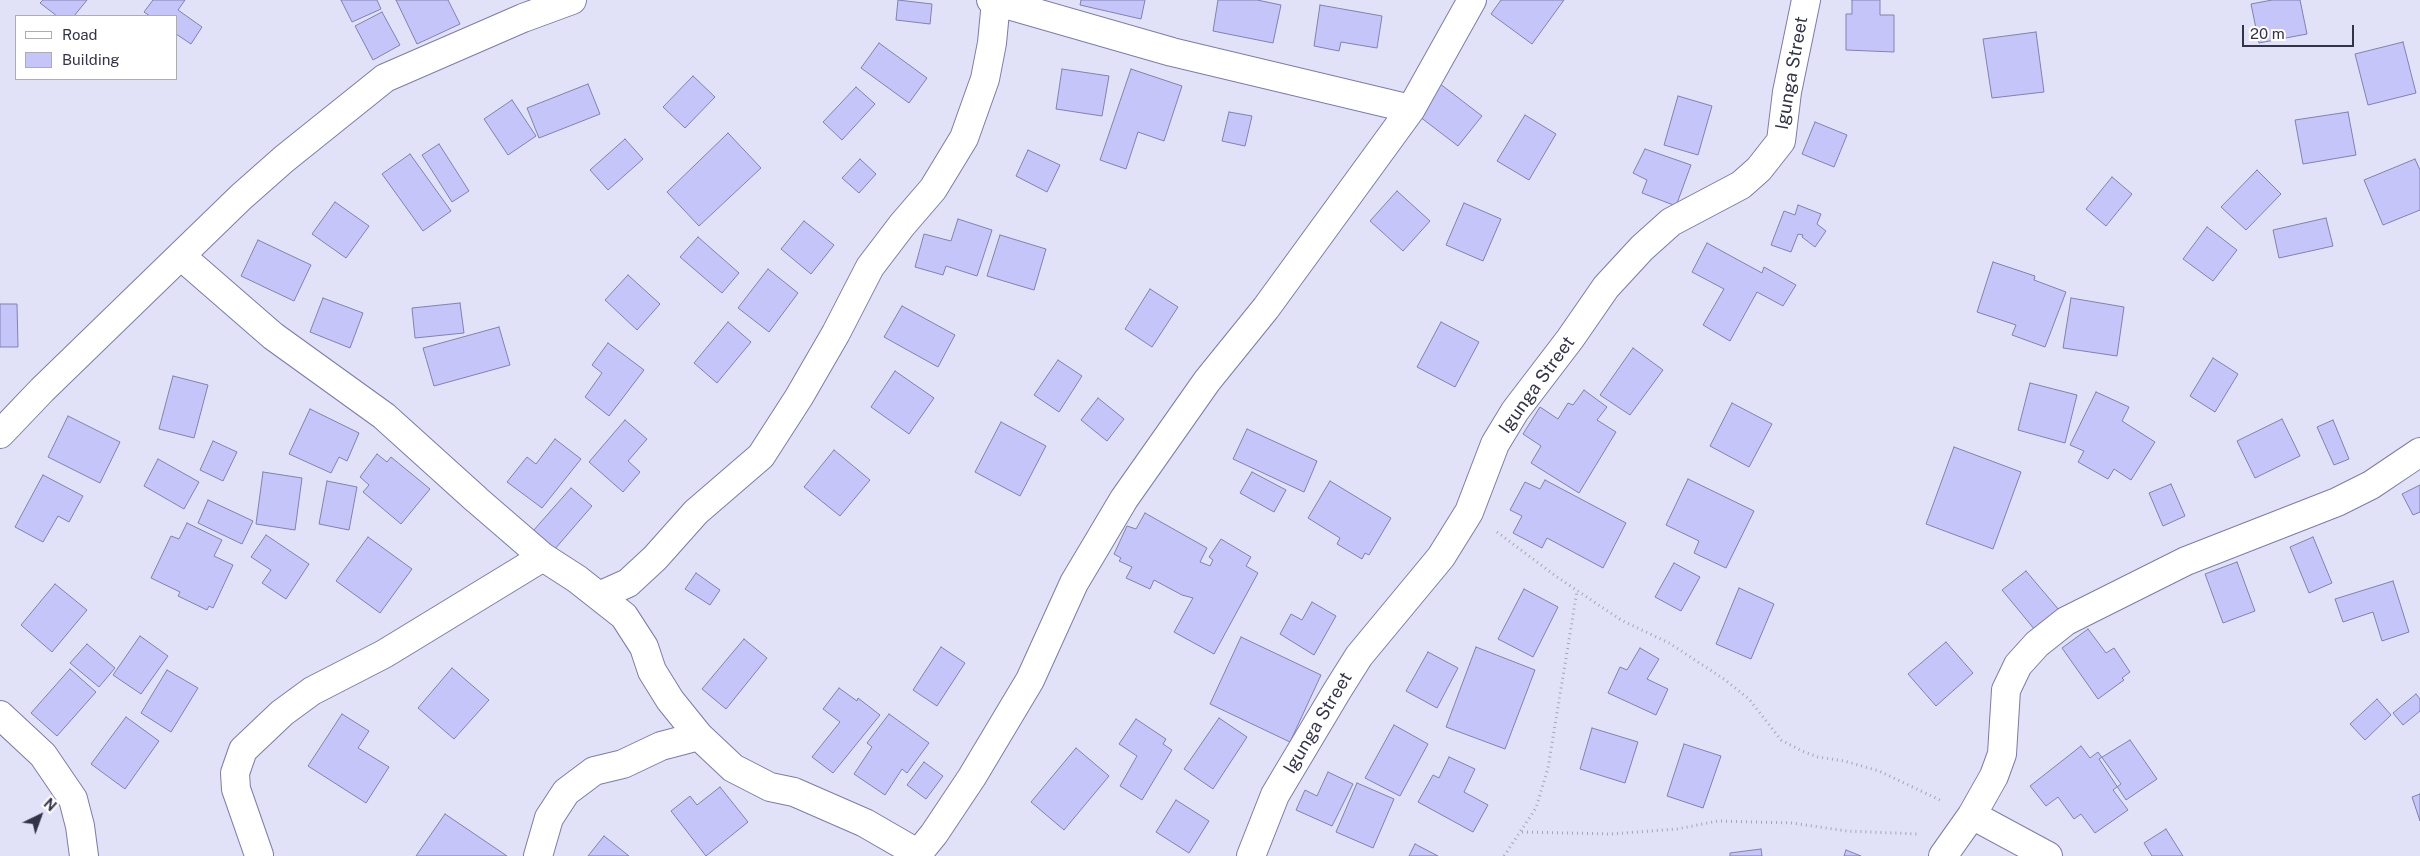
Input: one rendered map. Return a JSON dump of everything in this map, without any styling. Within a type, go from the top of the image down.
[{"type":"street","points":[[0,434],[42,390],[262,178],[386,78],[523,18],[572,0]]},
{"type":"street","points":[[181,256],[274,336],[384,416],[477,500],[544,557],[624,616],[635,630],[644,647],[652,671],[665,693],[699,736],[733,768],[770,787],[794,792],[865,823],[916,855],[934,834],[972,777],[1030,680],[1074,583],[1101,536],[1152,457],[1207,381],[1272,300],[1411,109],[1472,0]]},
{"type":"street","name":"Igunga Street","points":[[1251,856],[1275,795],[1337,691],[1359,656],[1441,557],[1469,512],[1495,444],[1515,410],[1570,339],[1606,287],[1642,248],[1672,222],[1741,185],[1759,170],[1781,141],[1787,92],[1806,0]]},
{"type":"street","points":[[599,596],[628,583],[655,558],[696,512],[761,456],[799,397],[836,333],[870,267],[902,225],[934,189],[964,138],[985,79],[992,43],[993,1],[1172,52],[1411,109]]},
{"type":"street","points":[[2048,856],[1958,836],[1994,776],[2002,754],[2006,690],[2018,665],[2037,644],[2066,622],[2186,561],[2354,494],[2401,467],[2420,452]]},
{"type":"street","points":[[260,855],[236,789],[235,774],[243,750],[282,713],[312,691],[384,654],[544,557]]},
{"type":"street","points":[[0,715],[44,754],[73,799],[80,826],[84,856]]},
{"type":"street","points":[[538,856],[549,818],[566,792],[587,776],[594,771],[623,764],[661,746],[699,736]]},
{"type":"path","points":[[1469,512],[1576,591],[1621,620],[1669,643],[1724,679],[1749,700],[1781,740],[1802,751],[1879,772],[1958,836]]},
{"type":"path","points":[[1504,856],[1522,832],[1536,808],[1548,768],[1576,591]]},
{"type":"path","points":[[1522,832],[1611,834],[1678,829],[1718,821],[1792,824],[1847,831],[1958,836]]},
{"type":"building","points":[[43,0],[87,0],[75,15],[56,15],[40,3]]},
{"type":"building","points":[[153,0],[185,0],[178,10],[202,27],[191,44],[178,35],[178,15],[148,15],[144,12]]},
{"type":"building","points":[[341,0],[377,0],[381,9],[352,22]]},
{"type":"building","points":[[396,0],[448,0],[460,24],[417,44]]},
{"type":"building","points":[[898,0],[932,4],[930,24],[896,20]]},
{"type":"building","points":[[1081,0],[1145,0],[1141,19],[1080,5]]},
{"type":"building","points":[[1218,0],[1257,0],[1281,5],[1273,43],[1213,31]]},
{"type":"building","points":[[1501,0],[1564,0],[1532,44],[1491,14]]},
{"type":"building","points":[[1852,0],[1880,0],[1880,15],[1894,15],[1894,52],[1846,50],[1846,14],[1852,14]]},
{"type":"building","points":[[2272,0],[2300,0],[2307,34],[2259,43],[2251,4]]},
{"type":"building","points":[[1320,5],[1382,16],[1377,48],[1341,42],[1339,51],[1314,46]]},
{"type":"building","points":[[382,12],[400,45],[373,60],[355,26]]},
{"type":"building","points":[[2036,32],[2044,92],[1992,98],[1983,39]]},
{"type":"building","points":[[2403,42],[2416,93],[2368,105],[2355,54]]},
{"type":"building","points":[[879,43],[927,78],[909,103],[861,68]]},
{"type":"building","points":[[1062,69],[1109,76],[1102,116],[1056,109]]},
{"type":"building","points":[[1131,69],[1182,86],[1164,141],[1138,132],[1126,169],[1100,160]]},
{"type":"building","points":[[693,76],[715,97],[685,128],[663,107]]},
{"type":"building","points":[[1435,80],[1482,116],[1458,146],[1411,110]]},
{"type":"building","points":[[588,84],[600,114],[539,138],[527,108]]},
{"type":"building","points":[[856,87],[875,104],[842,140],[823,122]]},
{"type":"building","points":[[1678,96],[1712,106],[1698,155],[1664,145]]},
{"type":"building","points":[[512,100],[536,136],[508,155],[484,119]]},
{"type":"building","points":[[1229,112],[1252,116],[1245,146],[1222,141]]},
{"type":"building","points":[[2348,112],[2356,155],[2303,164],[2295,120]]},
{"type":"building","points":[[1525,115],[1556,134],[1529,180],[1497,161]]},
{"type":"building","points":[[1815,122],[1847,135],[1834,167],[1802,154]]},
{"type":"building","points":[[728,133],[761,168],[699,226],[667,192]]},
{"type":"building","points":[[625,139],[643,159],[608,190],[590,170]]},
{"type":"building","points":[[439,144],[469,191],[452,202],[422,155]]},
{"type":"building","points":[[1645,149],[1691,165],[1676,206],[1642,193],[1647,180],[1633,173]]},
{"type":"building","points":[[1028,150],[1060,165],[1047,192],[1016,176]]},
{"type":"building","points":[[410,154],[451,211],[423,231],[382,174]]},
{"type":"building","points":[[860,159],[876,174],[859,193],[842,178]]},
{"type":"building","points":[[2415,159],[2420,170],[2420,210],[2383,225],[2364,180]]},
{"type":"building","points":[[2257,170],[2281,194],[2246,230],[2221,207]]},
{"type":"building","points":[[2112,177],[2132,194],[2106,226],[2086,209]]},
{"type":"building","points":[[1397,191],[1430,221],[1403,251],[1370,221]]},
{"type":"building","points":[[335,202],[369,226],[346,258],[312,234]]},
{"type":"building","points":[[1464,203],[1501,219],[1483,261],[1446,245]]},
{"type":"building","points":[[1798,205],[1821,214],[1817,224],[1826,231],[1815,247],[1802,237],[1803,235],[1798,234],[1791,252],[1771,245],[1784,211],[1795,215]]},
{"type":"building","points":[[2326,218],[2333,246],[2279,258],[2273,230]]},
{"type":"building","points":[[958,219],[992,230],[977,276],[946,266],[943,275],[915,267],[924,234],[951,241]]},
{"type":"building","points":[[804,221],[834,245],[811,274],[781,249]]},
{"type":"building","points":[[2207,227],[2237,250],[2213,281],[2183,259]]},
{"type":"building","points":[[1000,235],[1046,249],[1034,290],[987,276]]},
{"type":"building","points":[[698,237],[739,273],[722,293],[680,257]]},
{"type":"building","points":[[258,240],[311,265],[294,301],[241,276]]},
{"type":"building","points":[[1707,243],[1762,273],[1764,267],[1796,285],[1783,306],[1757,292],[1730,341],[1703,325],[1724,289],[1692,272]]},
{"type":"building","points":[[1993,262],[2035,276],[2034,280],[2066,292],[2045,347],[2012,335],[2016,325],[1977,312]]},
{"type":"building","points":[[768,269],[798,293],[769,332],[738,308]]},
{"type":"building","points":[[628,275],[660,304],[637,330],[605,300]]},
{"type":"building","points":[[1150,289],[1178,307],[1152,347],[1125,329]]},
{"type":"building","points":[[323,298],[363,313],[350,348],[310,332]]},
{"type":"building","points":[[2071,298],[2124,307],[2117,356],[2063,348]]},
{"type":"building","points":[[460,303],[464,333],[415,338],[412,308]]},
{"type":"building","points":[[0,304],[17,304],[18,347],[0,347]]},
{"type":"building","points":[[902,306],[955,335],[938,367],[884,337]]},
{"type":"building","points":[[728,322],[751,342],[717,383],[694,363]]},
{"type":"building","points":[[1441,322],[1479,342],[1455,387],[1417,367]]},
{"type":"building","points":[[499,327],[510,365],[434,386],[423,348]]},
{"type":"building","points":[[608,343],[644,370],[609,416],[585,397],[602,373],[592,365]]},
{"type":"building","points":[[1633,348],[1663,370],[1630,415],[1600,395]]},
{"type":"building","points":[[2213,358],[2238,374],[2215,412],[2190,396]]},
{"type":"building","points":[[1058,360],[1082,376],[1059,412],[1034,395]]},
{"type":"building","points":[[895,371],[934,398],[909,434],[871,407]]},
{"type":"building","points":[[173,376],[208,385],[194,438],[159,429]]},
{"type":"building","points":[[2030,383],[2077,395],[2065,443],[2018,430]]},
{"type":"building","points":[[1584,390],[1607,407],[1597,420],[1616,432],[1579,493],[1531,463],[1541,446],[1523,434],[1540,407],[1558,419],[1568,403],[1573,405]]},
{"type":"building","points":[[2096,392],[2129,407],[2122,421],[2155,442],[2131,480],[2114,469],[2108,479],[2078,462],[2084,451],[2070,445]]},
{"type":"building","points":[[1098,398],[1124,419],[1107,441],[1081,420]]},
{"type":"building","points":[[1732,403],[1772,424],[1749,467],[1710,446]]},
{"type":"building","points":[[310,409],[359,433],[347,461],[339,457],[331,473],[289,454]]},
{"type":"building","points":[[68,416],[120,442],[100,483],[48,457]]},
{"type":"building","points":[[2282,419],[2300,456],[2255,478],[2237,441]]},
{"type":"building","points":[[625,420],[647,439],[628,461],[640,472],[623,492],[589,462]]},
{"type":"building","points":[[2333,420],[2349,459],[2334,465],[2317,427]]},
{"type":"building","points":[[1001,422],[1046,446],[1020,496],[975,472]]},
{"type":"building","points":[[1247,429],[1317,461],[1304,492],[1233,459]]},
{"type":"building","points":[[555,439],[581,459],[542,508],[507,482],[527,457],[536,464]]},
{"type":"building","points":[[213,441],[237,452],[223,481],[200,470]]},
{"type":"building","points":[[1954,447],[2021,472],[1993,549],[1926,524]]},
{"type":"building","points":[[834,450],[870,480],[840,516],[804,487]]},
{"type":"building","points":[[377,454],[387,462],[391,457],[430,489],[401,524],[363,492],[369,485],[360,477]]},
{"type":"building","points":[[158,459],[199,482],[184,509],[144,486]]},
{"type":"building","points":[[263,472],[302,478],[295,530],[256,524]]},
{"type":"building","points":[[1252,472],[1286,490],[1274,512],[1240,493]]},
{"type":"building","points":[[43,475],[83,496],[69,522],[58,516],[43,542],[15,527]]},
{"type":"building","points":[[1688,479],[1754,511],[1726,568],[1694,553],[1699,541],[1666,525]]},
{"type":"building","points":[[1545,480],[1626,523],[1603,568],[1547,538],[1542,548],[1513,533],[1522,516],[1510,510],[1525,482],[1540,489]]},
{"type":"building","points":[[327,481],[357,487],[349,530],[319,524]]},
{"type":"building","points":[[1330,481],[1391,518],[1369,555],[1365,553],[1362,559],[1337,544],[1340,538],[1308,518]]},
{"type":"building","points":[[2171,484],[2185,516],[2163,526],[2149,493]]},
{"type":"building","points":[[2420,485],[2420,512],[2413,515],[2402,494]]},
{"type":"building","points":[[571,488],[592,506],[554,550],[533,531]]},
{"type":"building","points":[[208,500],[253,521],[242,544],[198,523]]},
{"type":"building","points":[[1145,513],[1207,548],[1200,562],[1210,566],[1213,560],[1209,557],[1221,539],[1251,557],[1246,566],[1258,573],[1214,654],[1174,632],[1193,598],[1182,595],[1154,580],[1150,589],[1126,578],[1132,567],[1119,561],[1121,558],[1114,554],[1127,526],[1136,529]]},
{"type":"building","points":[[187,523],[222,540],[214,556],[233,565],[213,608],[209,606],[207,610],[178,596],[180,592],[151,578],[171,536],[179,539]]},
{"type":"building","points":[[266,535],[309,564],[286,599],[262,583],[271,570],[251,557]]},
{"type":"building","points":[[368,537],[412,569],[380,613],[336,581]]},
{"type":"building","points":[[2313,537],[2332,583],[2309,593],[2290,547]]},
{"type":"building","points":[[2237,562],[2255,611],[2223,623],[2205,574]]},
{"type":"building","points":[[1674,563],[1700,577],[1681,611],[1655,597]]},
{"type":"building","points":[[2026,571],[2059,610],[2035,630],[2002,590]]},
{"type":"building","points":[[696,573],[720,590],[710,605],[685,589]]},
{"type":"building","points":[[2393,581],[2409,632],[2382,641],[2373,612],[2343,622],[2335,599]]},
{"type":"building","points":[[55,584],[87,610],[52,652],[21,625]]},
{"type":"building","points":[[1739,588],[1774,604],[1751,659],[1716,644]]},
{"type":"building","points":[[1524,589],[1558,607],[1533,657],[1498,639]]},
{"type":"building","points":[[1312,602],[1336,616],[1314,655],[1280,634],[1291,614],[1302,620]]},
{"type":"building","points":[[2088,629],[2106,653],[2114,648],[2130,672],[2122,678],[2124,680],[2098,699],[2062,648]]},
{"type":"building","points":[[140,636],[168,656],[141,694],[113,675]]},
{"type":"building","points":[[1241,637],[1321,675],[1290,742],[1210,704]]},
{"type":"building","points":[[744,639],[767,658],[726,709],[702,689]]},
{"type":"building","points":[[1946,642],[1973,673],[1936,706],[1908,674]]},
{"type":"building","points":[[87,644],[115,668],[99,687],[70,663]]},
{"type":"building","points":[[941,647],[965,663],[937,706],[913,690]]},
{"type":"building","points":[[1476,647],[1535,670],[1505,749],[1446,727]]},
{"type":"building","points":[[1640,648],[1659,659],[1647,679],[1668,689],[1656,715],[1608,693],[1620,667],[1627,670]]},
{"type":"building","points":[[1428,652],[1458,668],[1437,708],[1406,691]]},
{"type":"building","points":[[452,668],[489,700],[454,739],[418,708]]},
{"type":"building","points":[[70,669],[96,692],[57,736],[31,713]]},
{"type":"building","points":[[167,670],[198,688],[171,732],[141,713]]},
{"type":"building","points":[[839,688],[857,701],[858,698],[880,715],[833,773],[812,757],[840,722],[823,709]]},
{"type":"building","points":[[2416,694],[2420,699],[2420,711],[2403,725],[2393,713]]},
{"type":"building","points":[[2377,699],[2391,715],[2365,740],[2350,724]]},
{"type":"building","points":[[342,714],[369,731],[358,748],[389,767],[366,803],[308,766]]},
{"type":"building","points":[[889,714],[929,743],[907,773],[902,769],[885,795],[854,774],[872,747],[867,743]]},
{"type":"building","points":[[126,717],[159,741],[125,789],[91,764]]},
{"type":"building","points":[[1219,718],[1247,737],[1213,789],[1184,769]]},
{"type":"building","points":[[1136,719],[1166,739],[1163,744],[1172,750],[1142,800],[1120,786],[1137,756],[1119,744]]},
{"type":"building","points":[[1394,725],[1428,744],[1400,796],[1365,778]]},
{"type":"building","points":[[1592,728],[1638,742],[1625,783],[1580,769]]},
{"type":"building","points":[[2130,740],[2157,779],[2126,800],[2099,759]]},
{"type":"building","points":[[1684,744],[1721,756],[1703,808],[1667,796]]},
{"type":"building","points":[[2081,746],[2090,758],[2098,752],[2121,784],[2113,790],[2128,810],[2095,833],[2081,814],[2074,819],[2058,797],[2046,806],[2030,786]]},
{"type":"building","points":[[1076,748],[1109,776],[1064,830],[1031,802]]},
{"type":"building","points":[[1449,757],[1475,769],[1464,792],[1488,805],[1473,832],[1418,802],[1433,775],[1439,778]]},
{"type":"building","points":[[924,762],[943,776],[926,799],[907,785]]},
{"type":"building","points":[[1328,772],[1353,784],[1332,826],[1296,810],[1305,790],[1317,796]]},
{"type":"building","points":[[1357,783],[1394,799],[1373,848],[1336,832]]},
{"type":"building","points":[[720,787],[748,822],[706,856],[671,811],[690,796],[697,805]]},
{"type":"building","points":[[2420,794],[2420,821],[2412,797]]},
{"type":"building","points":[[1176,800],[1209,821],[1189,853],[1156,832]]},
{"type":"building","points":[[445,814],[507,856],[416,856]]},
{"type":"building","points":[[2166,829],[2183,856],[2152,856],[2144,843]]},
{"type":"building","points":[[604,836],[629,856],[588,856]]},
{"type":"building","points":[[1415,844],[1438,856],[1409,856]]},
{"type":"building","points":[[1761,849],[1762,856],[1730,856],[1730,853]]},
{"type":"building","points":[[1846,850],[1861,856],[1844,856]]}]
